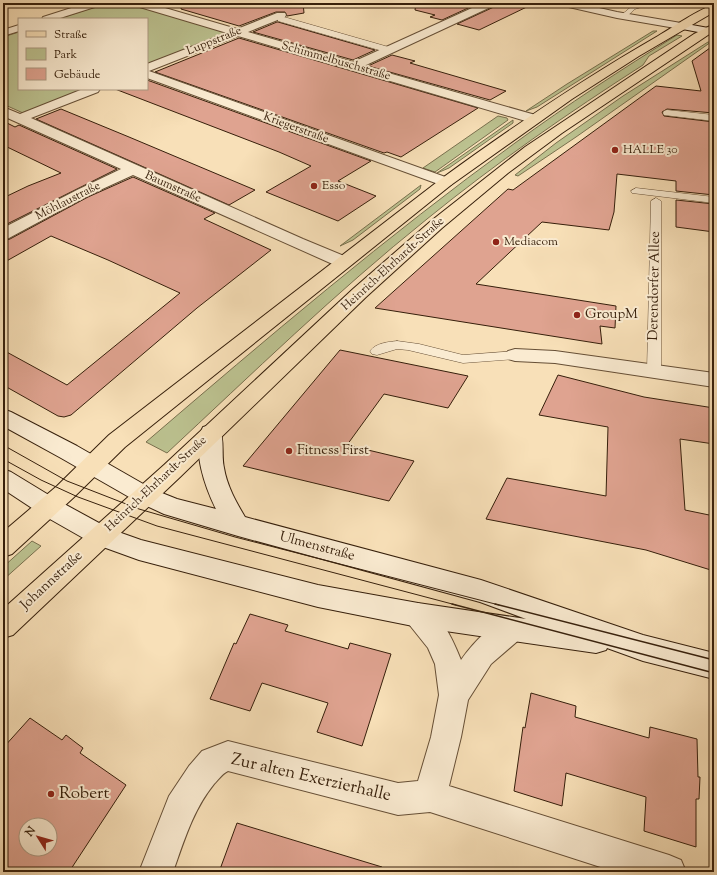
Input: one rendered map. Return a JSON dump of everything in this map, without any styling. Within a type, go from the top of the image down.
[{"type":"main road","name":"Heinrich-Ehrhardt-Straße","points":[[94,466],[117,441],[446,182],[534,119],[607,70],[714,8]]},
{"type":"main road","name":"Heinrich-Ehrhardt-Straße","points":[[101,536],[329,321],[477,190],[562,127],[712,29]]},
{"type":"main road","points":[[3,547],[94,466]]},
{"type":"main road","name":"Johannstraße","points":[[3,626],[61,570],[101,536]]},
{"type":"street","points":[[50,18],[97,3]]},
{"type":"street","name":"Schimmelbuschstraße","points":[[137,3],[534,119]]},
{"type":"street","points":[[354,66],[491,3]]},
{"type":"street","points":[[564,3],[712,29]]},
{"type":"street","name":"Luppstraße","points":[[148,68],[237,32],[281,17]]},
{"type":"street","points":[[3,22],[18,28]]},
{"type":"street","points":[[3,33],[18,28]]},
{"type":"street","name":"Kriegerstraße","points":[[148,74],[446,182]]},
{"type":"street","points":[[20,118],[91,90]]},
{"type":"street","name":"Baumstraße","points":[[3,110],[297,243],[343,262]]},
{"type":"street","name":"Möhlaustraße","points":[[3,235],[82,193],[133,169]]},
{"type":"street","points":[[516,355],[554,357],[714,380]]},
{"type":"street","name":"Ulmenstraße","points":[[3,417],[144,495],[172,507],[480,591],[643,648],[714,666]]},
{"type":"street","points":[[211,433],[211,462],[221,498],[238,526]]},
{"type":"street","name":"Ulmenstraße","points":[[3,478],[49,507],[101,536],[139,550],[318,596],[418,615],[510,630],[643,648]]},
{"type":"street","points":[[418,615],[441,646],[449,664],[454,695],[446,737],[430,796],[669,872]]},
{"type":"street","points":[[454,695],[481,655],[510,630]]},
{"type":"street","name":"Zur alten Exerzierhalle","points":[[156,872],[180,807],[200,777],[213,762],[228,756],[398,799],[430,796]]},
{"type":"lane","points":[[626,14],[633,8],[651,3]]},
{"type":"lane","points":[[281,17],[389,50]]},
{"type":"lane","points":[[675,107],[714,111]]},
{"type":"lane","points":[[667,113],[714,118]]},
{"type":"lane","points":[[636,191],[714,200]]},
{"type":"lane","name":"Derendorfer Allee","points":[[654,371],[656,201]]},
{"type":"lane","points":[[377,351],[381,348],[404,346],[463,359],[516,355]]},
{"type":"green space","points":[[107,3],[129,3],[227,33],[148,64],[148,18],[61,18]]},
{"type":"green space","points":[[653,31],[657,31],[537,107],[526,111],[567,84]]},
{"type":"green space","points":[[18,32],[18,90],[81,90],[23,113],[3,104],[3,37]]},
{"type":"green space","points":[[677,35],[682,36],[649,56],[643,65],[587,101],[533,139],[479,178],[427,219],[327,304],[167,453],[146,442],[236,365],[420,214],[467,178],[575,101]]},
{"type":"green space","points":[[708,42],[711,42],[576,137],[518,176],[515,175],[556,143],[623,96]]},
{"type":"green space","points":[[498,116],[507,118],[508,120],[435,172],[423,168]]},
{"type":"green space","points":[[513,120],[513,123],[449,168],[437,173]]},
{"type":"green space","points":[[421,185],[420,189],[353,240],[340,246]]},
{"type":"green space","points":[[32,541],[41,546],[3,580],[3,567]]},
{"type":"building","points":[[182,3],[303,3],[304,13],[287,16],[285,12],[276,12],[239,26],[181,9]]},
{"type":"building","points":[[416,3],[479,3],[442,20],[430,17],[435,15],[415,10]]},
{"type":"building","points":[[497,3],[535,3],[479,30],[457,24],[496,6]]},
{"type":"building","points":[[277,22],[375,50],[353,60],[253,32]]},
{"type":"building","points":[[239,38],[478,108],[401,157],[387,152],[384,153],[155,72]]},
{"type":"building","points":[[714,45],[714,113],[667,109],[662,112],[664,116],[714,122],[714,195],[676,191],[676,181],[617,174],[614,212],[609,230],[542,222],[476,284],[616,306],[615,328],[600,326],[602,344],[375,308],[508,189],[513,190],[656,86],[701,91],[692,61]]},
{"type":"building","points":[[392,55],[415,61],[410,63],[506,91],[490,100],[368,66]]},
{"type":"building","points":[[148,80],[371,161],[338,181],[376,196],[338,221],[266,192],[311,166],[279,152],[118,90],[148,90]]},
{"type":"building","points":[[61,109],[255,190],[229,205],[36,119]]},
{"type":"building","points":[[3,121],[15,127],[19,125],[117,169],[3,226],[3,198],[61,173],[3,145]]},
{"type":"building","points":[[133,177],[215,213],[204,219],[271,250],[197,308],[71,415],[64,417],[58,416],[3,385],[3,350],[67,385],[180,293],[51,236],[3,263],[3,241],[10,239],[88,197]]},
{"type":"building","points":[[676,200],[714,204],[714,232],[676,227]]},
{"type":"building","points":[[340,350],[468,376],[448,408],[384,394],[347,445],[414,461],[389,501],[243,466]]},
{"type":"building","points":[[558,375],[644,397],[714,408],[714,444],[680,439],[685,510],[714,516],[714,571],[646,550],[486,519],[507,478],[606,496],[608,427],[539,415]]},
{"type":"building","points":[[250,614],[288,625],[285,631],[348,649],[350,643],[391,654],[362,746],[317,732],[328,703],[262,683],[250,711],[210,699],[234,643],[236,644]]},
{"type":"building","points":[[531,693],[576,706],[575,717],[649,738],[650,727],[697,739],[698,777],[700,777],[699,799],[696,799],[696,847],[644,831],[646,797],[566,773],[562,806],[514,791],[523,727],[525,728]]},
{"type":"building","name":"Robert","points":[[30,718],[62,740],[66,735],[83,748],[80,753],[126,785],[69,872],[3,872],[3,748]]},
{"type":"building","points":[[237,823],[382,867],[381,872],[219,872]]},
{"type":"tram line","points":[[3,445],[67,481],[139,509],[235,537],[499,605]]},
{"type":"tram line","points":[[3,459],[41,480],[78,497],[157,526],[456,605]]},
{"type":"tram line","points":[[452,604],[714,673]]},
{"type":"tram line","points":[[495,604],[714,660]]},
{"type":"place","name":"HALLE 30","points":[[615,150]]},
{"type":"place","name":"Esso","points":[[314,186]]},
{"type":"place","name":"Mediacom","points":[[496,242]]},
{"type":"place","name":"GroupM","points":[[577,315]]},
{"type":"place","name":"Fitness First","points":[[289,451]]},
{"type":"place","name":"Robert","points":[[51,794]]}]
